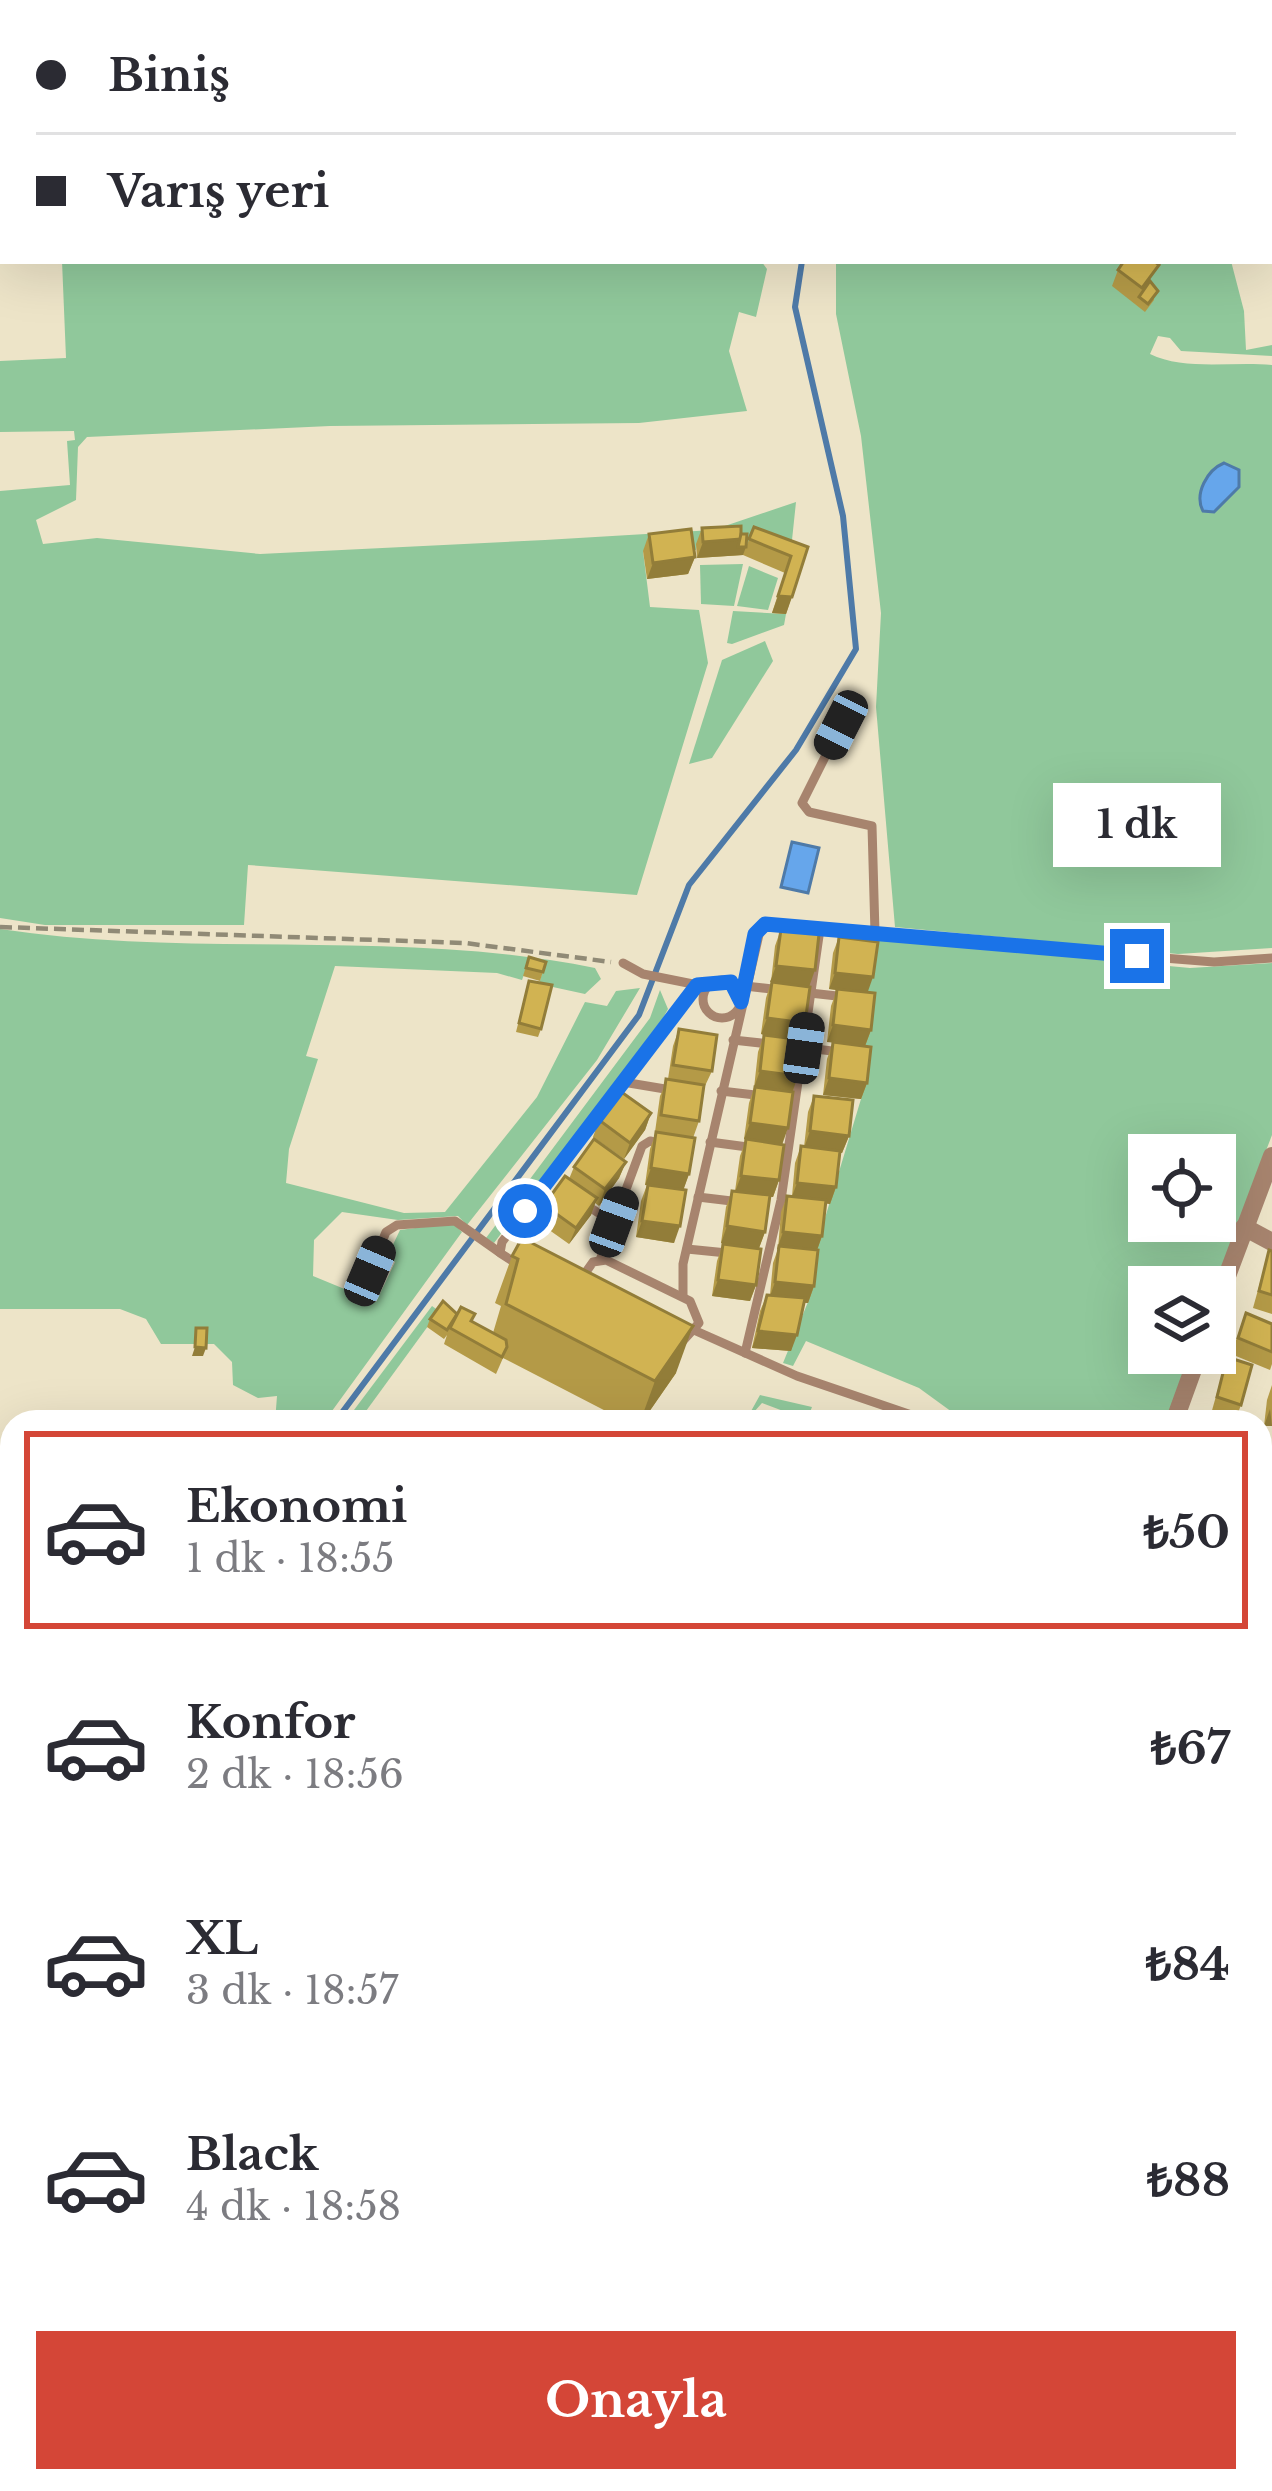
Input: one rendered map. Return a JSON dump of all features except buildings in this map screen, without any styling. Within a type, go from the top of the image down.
[{"type":"street","points":[[1230,1266],[1272,1156]]},
{"type":"street","points":[[1244,1227],[1272,1242]]},
{"type":"street","points":[[1178,1410],[1191,1374]]},
{"type":"lane","points":[[841,725],[802,802],[809,812],[872,826],[875,933]]},
{"type":"lane","points":[[683,1296],[714,1101],[722,1090],[760,926],[1214,962],[1272,958]]},
{"type":"lane","points":[[745,1353],[779,1207],[820,929]]},
{"type":"lane","points":[[623,963],[643,974],[702,986],[719,980],[731,982],[741,1002]]},
{"type":"lane","points":[[702,986],[702,1002],[715,1017],[734,1014],[741,1002]]},
{"type":"lane","points":[[495,1250],[702,986]]},
{"type":"lane","points":[[745,986],[869,1000]]},
{"type":"lane","points":[[733,1040],[858,1054]]},
{"type":"lane","points":[[623,1082],[680,1092]]},
{"type":"lane","points":[[722,1090],[815,1102]]},
{"type":"lane","points":[[578,1142],[595,1155]]},
{"type":"lane","points":[[572,1293],[589,1266],[600,1260],[645,1142],[669,1145]]},
{"type":"lane","points":[[688,1149],[805,1155]]},
{"type":"lane","points":[[612,1167],[630,1179]]},
{"type":"lane","points":[[548,1181],[614,1222]]},
{"type":"lane","points":[[624,1194],[642,1196]]},
{"type":"lane","points":[[678,1202],[801,1210]]},
{"type":"lane","points":[[370,1271],[392,1226],[454,1221],[537,1275]]},
{"type":"lane","points":[[687,1249],[789,1258]]},
{"type":"lane","points":[[600,1260],[683,1296],[696,1307],[696,1331],[686,1342],[663,1343]]},
{"type":"lane","points":[[756,1305],[778,1307]]},
{"type":"lane","points":[[696,1331],[899,1410]]},
{"type":"path","points":[[0,927],[465,943],[623,963]]},
{"type":"green space","points":[[62,264],[763,264],[767,269],[756,317],[739,312],[729,351],[747,411],[639,423],[330,426],[87,437],[78,447],[76,500],[36,520],[43,544],[97,538],[260,554],[713,530],[796,502],[790,559],[697,545],[696,550],[643,551],[650,607],[699,610],[708,663],[637,895],[248,865],[244,925],[45,925],[0,918],[0,491],[70,485],[67,441],[75,440],[74,431],[0,432],[0,361],[66,358]]},
{"type":"green space","points":[[836,264],[1232,264],[1244,311],[1246,350],[1272,345],[1272,356],[1181,351],[1170,338],[1158,336],[1150,354],[1193,364],[1272,365],[1272,948],[1178,954],[895,927],[876,707],[881,613],[861,436],[836,314]],"holes":[[[1224,463],[1239,470],[1239,487],[1223,498],[1199,493],[1210,473]]]},
{"type":"green space","points":[[743,564],[734,606],[701,604],[700,565]]},
{"type":"green space","points":[[749,566],[778,578],[768,610],[737,606]]},
{"type":"green space","points":[[733,611],[786,614],[784,625],[732,644],[727,643]]},
{"type":"green space","points":[[765,641],[773,661],[712,758],[689,764],[722,660]]},
{"type":"green space","points":[[0,929],[148,942],[447,949],[595,968],[601,979],[585,994],[539,984],[543,970],[527,966],[522,980],[497,973],[335,966],[306,1056],[318,1059],[289,1149],[286,1183],[404,1213],[445,1212],[537,1097],[585,1002],[607,1006],[616,991],[640,988],[597,1060],[467,1225],[458,1216],[398,1220],[342,1212],[314,1240],[313,1276],[376,1302],[395,1262],[387,1257],[400,1230],[453,1223],[462,1232],[333,1410],[276,1410],[277,1396],[258,1398],[233,1385],[232,1362],[214,1344],[161,1344],[146,1319],[120,1309],[0,1309]]},
{"type":"green space","points":[[891,940],[1190,968],[1272,963],[1272,1135],[1236,1229],[1236,1134],[1128,1134],[1128,1242],[1231,1242],[1222,1266],[1128,1266],[1128,1374],[1184,1374],[1171,1410],[949,1410],[919,1388],[806,1341],[793,1366],[783,1363],[808,1302],[820,1217],[825,1218],[861,1099],[865,1064],[859,943]]},
{"type":"green space","points":[[660,990],[668,1009],[663,1018],[494,1243],[486,1238],[650,1018]]},
{"type":"green space","points":[[432,1306],[439,1311],[367,1410],[354,1410]]},
{"type":"green space","points":[[760,1395],[812,1407],[781,1410],[762,1403],[752,1410]]},
{"type":"water","points":[[1224,463],[1239,470],[1239,487],[1214,512],[1203,511],[1204,483]]},
{"type":"water","points":[[792,842],[819,848],[808,893],[781,887]]},
{"type":"waterway","points":[[344,1410],[639,1015],[689,885],[796,750],[856,649],[843,516],[795,307],[802,264]]},
{"type":"route","points":[[525,1211],[697,985],[731,982],[740,991],[741,1002],[760,926],[769,923],[1137,956]]}]
